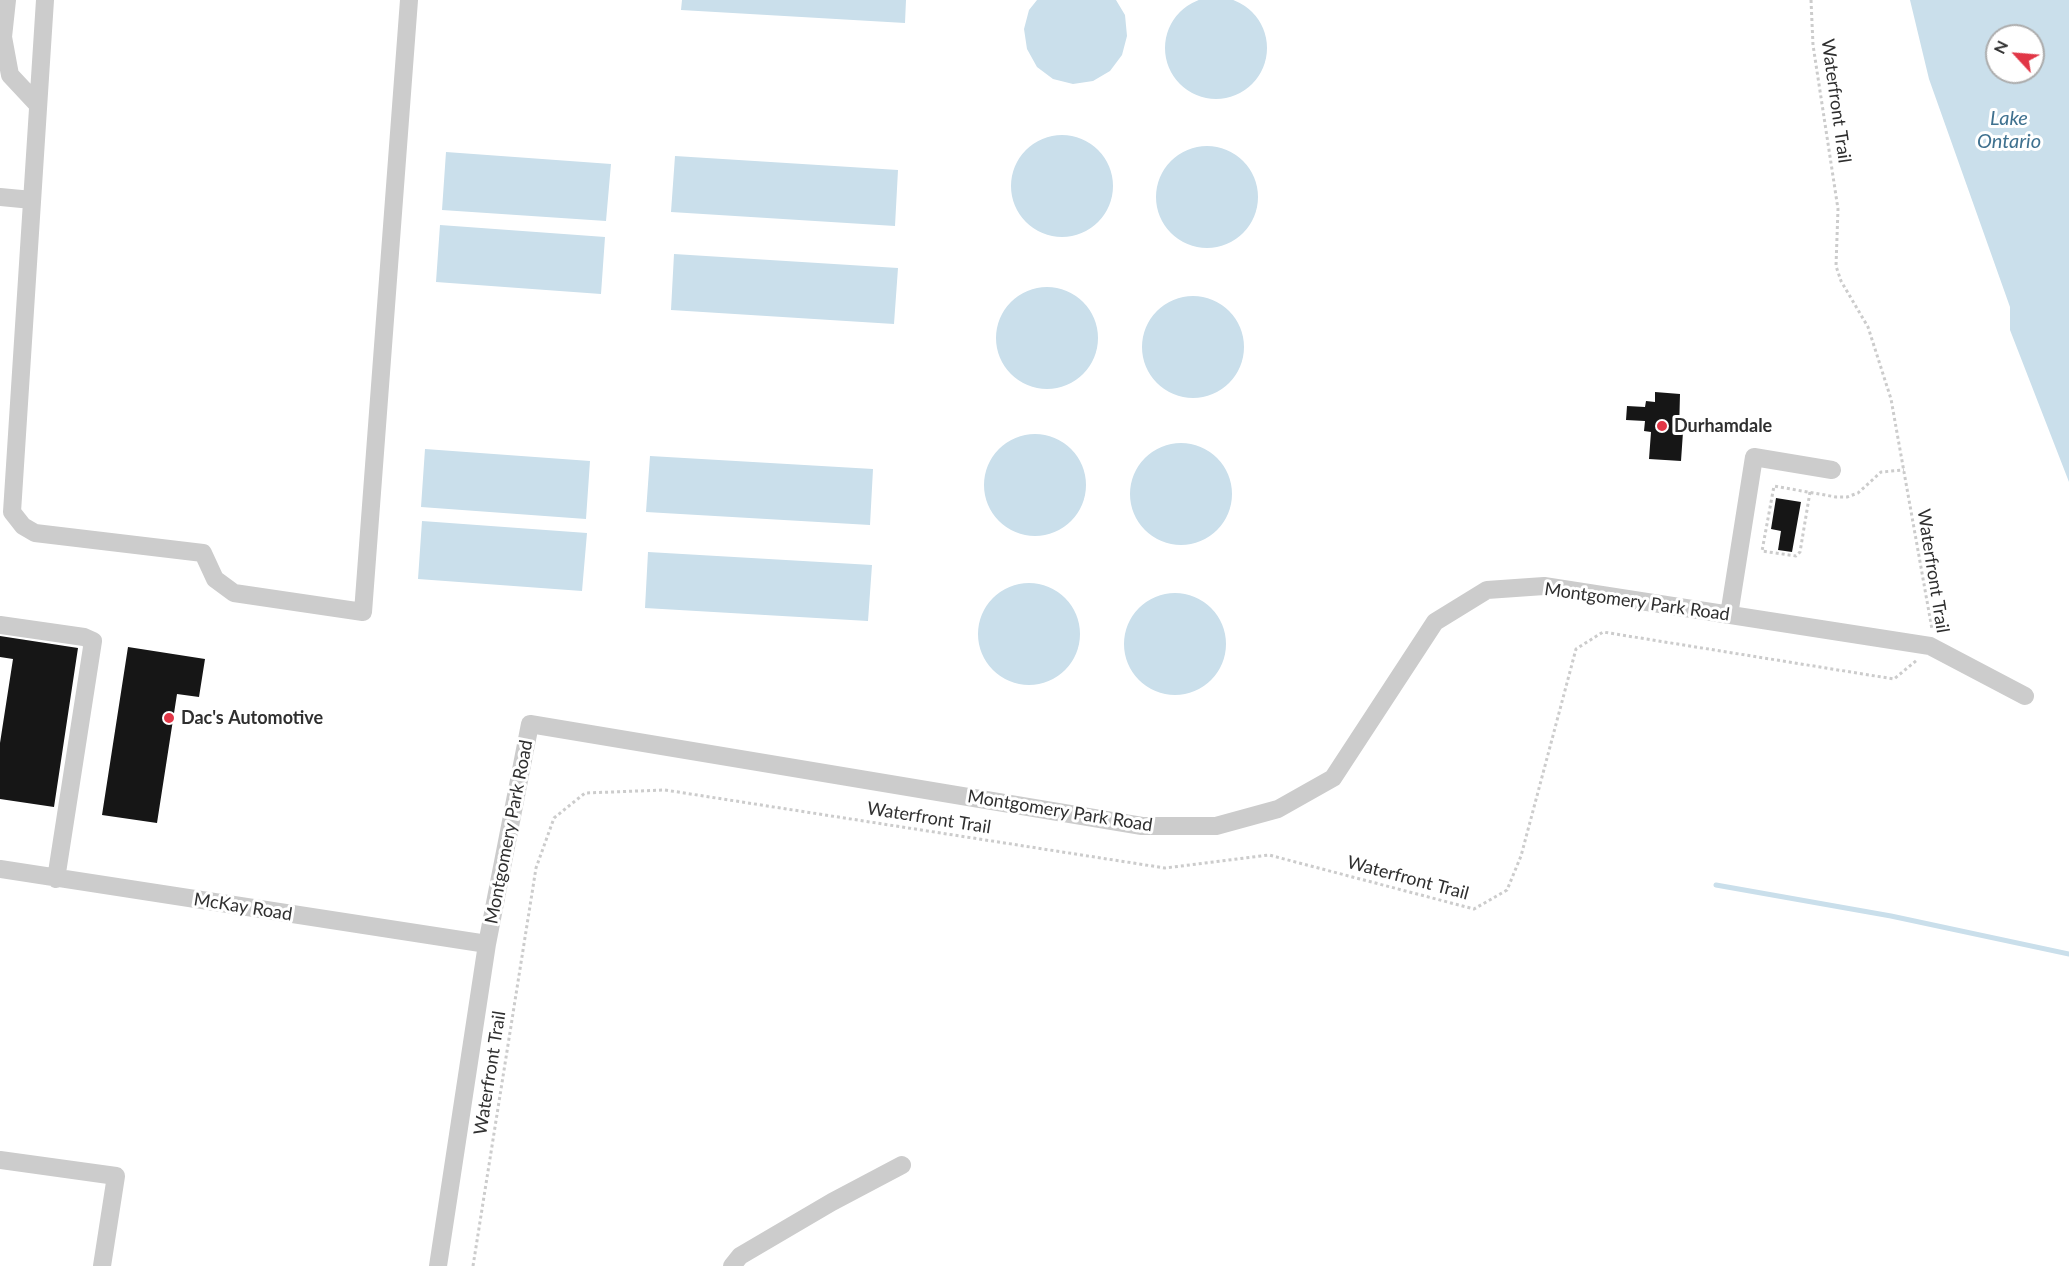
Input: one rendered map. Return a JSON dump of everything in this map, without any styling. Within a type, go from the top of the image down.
[{"type":"street","points":[[7,0],[3,37],[10,75],[38,105]]},
{"type":"street","points":[[45,0],[12,512],[23,526],[34,533],[202,553],[215,579],[234,593],[363,612],[409,0]]},
{"type":"street","points":[[0,197],[32,200]]},
{"type":"street","points":[[1729,615],[1754,458],[1832,470]]},
{"type":"street","name":"Montgomery Park Road","points":[[438,1266],[487,944],[530,724],[1142,826],[1216,826],[1278,809],[1333,778],[1435,622],[1487,590],[1544,586],[1930,646],[2025,696]]},
{"type":"street","points":[[0,625],[93,640],[56,879]]},
{"type":"street","name":"McKay Road","points":[[0,869],[487,944]]},
{"type":"street","points":[[0,1160],[116,1176],[102,1266]]},
{"type":"street","points":[[732,1266],[740,1256],[832,1202],[902,1165]]},
{"type":"path","name":"Waterfront Trail","points":[[473,1266],[536,868],[555,818],[585,793],[665,790],[1165,868],[1269,855],[1474,909],[1507,890],[1521,856],[1576,650],[1603,632],[1894,679],[1922,657],[1930,646],[1933,632],[1891,399],[1868,327],[1841,281],[1836,266],[1838,209],[1813,45],[1811,0]]},
{"type":"path","points":[[1810,492],[1800,552],[1796,556],[1762,551],[1774,486],[1847,497],[1858,493],[1881,472],[1904,471]]},
{"type":"water","points":[[1216,-3],[1235,1],[1252,12],[1263,29],[1267,48],[1263,67],[1252,84],[1235,95],[1216,99],[1197,95],[1180,84],[1169,67],[1165,48],[1169,29],[1180,12],[1197,1]]},
{"type":"water","points":[[682,0],[906,0],[905,23],[681,10]]},
{"type":"water","points":[[1037,0],[1116,0],[1125,15],[1127,36],[1122,55],[1110,71],[1093,81],[1073,84],[1053,79],[1037,67],[1027,49],[1024,29],[1029,10]]},
{"type":"water","name":"Lake Ontario","points":[[1910,0],[2069,0],[2069,482],[2010,330],[2010,307],[1929,79]]},
{"type":"water","points":[[1062,135],[1082,139],[1098,150],[1109,166],[1113,186],[1109,206],[1098,222],[1082,233],[1062,237],[1042,233],[1026,222],[1015,206],[1011,186],[1015,166],[1026,150],[1042,139]]},
{"type":"water","points":[[1207,146],[1227,150],[1243,161],[1254,177],[1258,197],[1254,217],[1243,233],[1227,244],[1207,248],[1187,244],[1171,233],[1160,217],[1156,197],[1160,177],[1171,161],[1187,150]]},
{"type":"water","points":[[446,152],[611,164],[606,221],[442,210]]},
{"type":"water","points":[[675,156],[898,170],[895,226],[671,212]]},
{"type":"water","points":[[440,225],[605,237],[601,294],[436,282]]},
{"type":"water","points":[[674,254],[898,268],[894,324],[671,310]]},
{"type":"water","points":[[1047,287],[1067,291],[1083,302],[1094,318],[1098,338],[1094,358],[1083,374],[1067,385],[1047,389],[1027,385],[1011,374],[1000,358],[996,338],[1000,318],[1011,302],[1027,291]]},
{"type":"water","points":[[1193,296],[1213,300],[1229,311],[1240,327],[1244,347],[1240,367],[1229,383],[1213,394],[1193,398],[1173,394],[1157,383],[1146,367],[1142,347],[1146,327],[1157,311],[1173,300]]},
{"type":"water","points":[[1035,434],[1055,438],[1071,449],[1082,465],[1086,485],[1082,505],[1071,521],[1055,532],[1035,536],[1015,532],[999,521],[988,505],[984,485],[988,465],[999,449],[1015,438]]},
{"type":"water","points":[[1181,443],[1201,447],[1217,458],[1228,474],[1232,494],[1228,514],[1217,530],[1201,541],[1181,545],[1161,541],[1145,530],[1134,514],[1130,494],[1134,474],[1145,458],[1161,447]]},
{"type":"water","points":[[425,449],[590,461],[586,519],[421,507]]},
{"type":"water","points":[[650,456],[873,469],[870,525],[646,512]]},
{"type":"water","points":[[422,521],[587,533],[582,591],[418,579]]},
{"type":"water","points":[[648,552],[872,565],[868,621],[645,608]]},
{"type":"water","points":[[1029,583],[1049,587],[1065,598],[1076,614],[1080,634],[1076,654],[1065,670],[1049,681],[1029,685],[1009,681],[993,670],[982,654],[978,634],[982,614],[993,598],[1009,587]]},
{"type":"water","points":[[1175,593],[1195,597],[1211,608],[1222,624],[1226,644],[1222,664],[1211,680],[1195,691],[1175,695],[1155,691],[1139,680],[1128,664],[1124,644],[1128,624],[1139,608],[1155,597]]},
{"type":"building","name":"Durhamdale","points":[[1655,392],[1680,394],[1679,432],[1683,432],[1681,461],[1649,459],[1651,432],[1644,431],[1645,421],[1626,420],[1627,406],[1645,407],[1646,401],[1655,402]]},
{"type":"building","points":[[1776,498],[1801,502],[1792,552],[1778,550],[1781,531],[1771,529]]},
{"type":"building","points":[[0,636],[78,648],[54,807],[0,799],[0,743],[13,659],[0,657]]},
{"type":"building","points":[[128,647],[205,659],[199,697],[177,694],[157,823],[102,815]]},
{"type":"waterway","points":[[1716,885],[1891,916],[2069,954]]},
{"type":"place","name":"Durhamdale","points":[[1662,426]]},
{"type":"place","name":"Dac's Automotive","points":[[169,718]]}]
